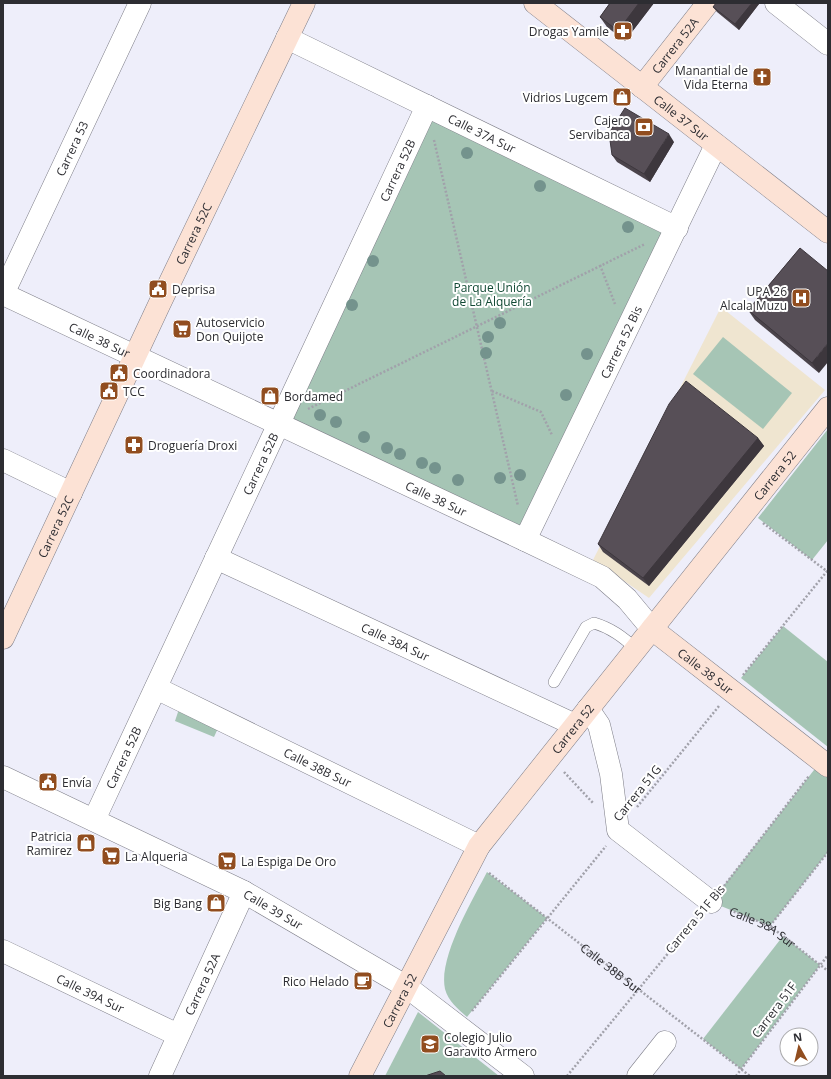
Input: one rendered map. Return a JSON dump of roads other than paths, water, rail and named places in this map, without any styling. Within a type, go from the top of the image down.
[{"type":"street","name":"Carrera 53","points":[[3,294],[140,3]]},
{"type":"street","name":"Carrera 52C","points":[[3,638],[8,613],[71,493],[304,3]]},
{"type":"street","name":"Calle 37 Sur","points":[[535,3],[828,232]]},
{"type":"street","name":"Carrera 52A","points":[[642,88],[708,3]]},
{"type":"street","points":[[776,3],[828,44]]},
{"type":"street","name":"Calle 37A Sur","points":[[287,38],[677,228]]},
{"type":"street","name":"Carrera 52B","points":[[94,820],[427,106]]},
{"type":"street","name":"Carrera 52 Bis","points":[[525,540],[677,228],[716,144]]},
{"type":"street","name":"Calle 38 Sur","points":[[3,294],[602,577],[627,600],[652,629],[825,764]]},
{"type":"street","name":"Carrera 52","points":[[360,1076],[476,853],[550,757],[828,408]]},
{"type":"street","points":[[3,460],[71,493]]},
{"type":"street","name":"Calle 38A Sur","points":[[216,558],[582,717]]},
{"type":"street","name":"Calle 38B Sur","points":[[156,688],[476,853]]},
{"type":"street","points":[[582,717],[599,725],[611,774],[618,830],[711,902]]},
{"type":"street","name":"Calle 39 Sur","points":[[3,777],[244,892],[406,987],[523,1076]]},
{"type":"street","name":"Carrera 52A","points":[[160,1076],[244,892]]},
{"type":"street","name":"Calle 39A Sur","points":[[3,951],[178,1035]]},
{"type":"street","points":[[638,1076],[665,1042]]},
{"type":"lane","points":[[554,682],[586,627],[594,623],[606,627],[622,636],[636,650]]},
{"type":"place","name":"Drogas Yamile","points":[[623,31]]},
{"type":"place","name":"Manantial de Vida Eterna","points":[[762,77]]},
{"type":"place","name":"Vidrios Lugcem","points":[[622,97]]},
{"type":"place","name":"Cajero Servibanca","points":[[644,127]]},
{"type":"place","name":"Deprisa","points":[[158,289]]},
{"type":"place","name":"UPA 26 Alcala Muzu","points":[[801,298]]},
{"type":"place","name":"Autoservicio Don Quijote","points":[[182,329]]},
{"type":"place","name":"Coordinadora","points":[[119,373]]},
{"type":"place","name":"TCC","points":[[109,391]]},
{"type":"place","name":"Bordamed","points":[[270,396]]},
{"type":"place","name":"Droguería Droxi","points":[[134,445]]},
{"type":"place","name":"Envía","points":[[48,782]]},
{"type":"place","name":"Patricia Ramirez","points":[[86,843]]},
{"type":"place","name":"La Alqueria","points":[[111,856]]},
{"type":"place","name":"La Espiga De Oro","points":[[227,861]]},
{"type":"place","name":"Big Bang","points":[[216,903]]},
{"type":"place","name":"Rico Helado","points":[[363,981]]},
{"type":"place","name":"Colegio Julio Garavito Armero","points":[[430,1044]]},
{"type":"park label","name":"Parque Unión de La Alquería","points":[[492,294]]}]
